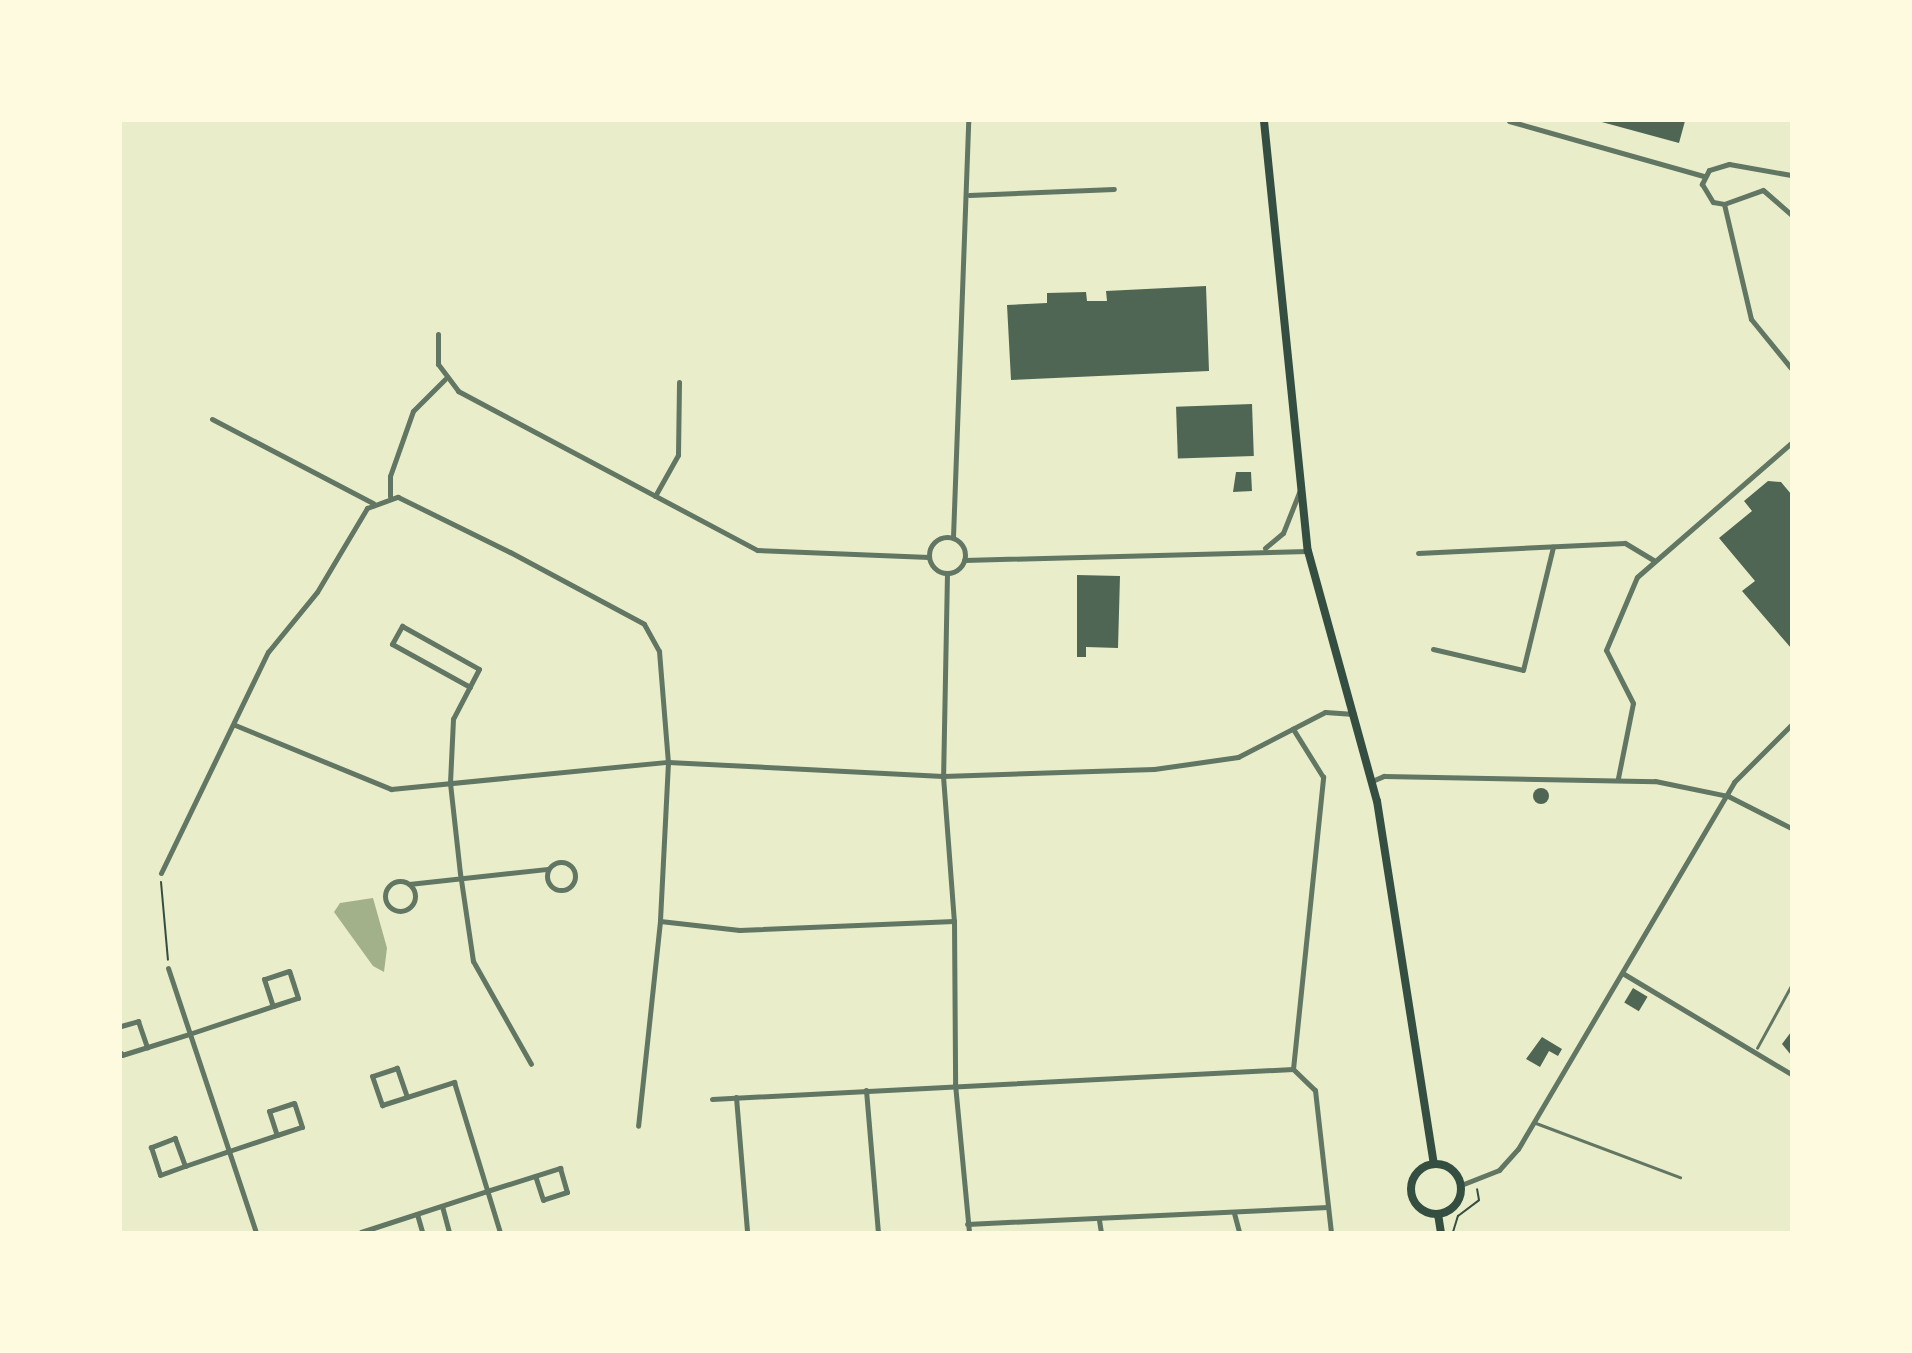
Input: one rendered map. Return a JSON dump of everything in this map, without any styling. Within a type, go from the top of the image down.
[{"type":"main road","points":[[1264,121],[1308,551],[1372,781],[1434,1164]]},
{"type":"main road","points":[[1434,1164],[1451,1168],[1461,1185],[1453,1207],[1438,1214],[1420,1208],[1411,1191],[1417,1172],[1434,1164]]},
{"type":"main road","points":[[1438,1214],[1441,1232]]},
{"type":"street","points":[[964,560],[953,537],[968,195],[968,121]]},
{"type":"street","points":[[1509,121],[1704,176],[1729,164],[1791,175]]},
{"type":"street","points":[[1704,176],[1706,194],[1724,204],[1751,319],[1791,368]]},
{"type":"street","points":[[968,195],[1114,189]]},
{"type":"street","points":[[1724,204],[1763,190],[1791,214]]},
{"type":"street","points":[[438,334],[445,379]]},
{"type":"street","points":[[390,496],[390,476],[413,411],[445,379]]},
{"type":"street","points":[[445,379],[757,550],[929,557],[947,573],[943,776],[954,921],[955,1084],[969,1232]]},
{"type":"street","points":[[655,496],[678,455],[679,382]]},
{"type":"street","points":[[212,419],[373,503]]},
{"type":"street","points":[[1618,778],[1633,703],[1606,650],[1637,577],[1653,560],[1791,443]]},
{"type":"street","points":[[1265,548],[1283,533],[1300,490]]},
{"type":"street","points":[[161,873],[235,725],[268,652],[317,592],[373,503],[390,496],[644,624],[664,675],[668,762],[660,921],[638,1126]]},
{"type":"street","points":[[929,557],[937,540],[953,537]]},
{"type":"street","points":[[1418,553],[1625,543],[1653,560]]},
{"type":"street","points":[[1433,649],[1523,670],[1553,547]]},
{"type":"street","points":[[947,573],[964,560],[1265,548],[1308,551]]},
{"type":"street","points":[[470,687],[392,644],[402,626],[479,669],[470,687],[453,719],[450,783],[460,873],[473,961],[531,1063]]},
{"type":"street","points":[[235,725],[391,789],[668,762],[943,776],[1166,767],[1238,757],[1325,712],[1353,714]]},
{"type":"street","points":[[1461,1185],[1499,1170],[1536,1123],[1734,782],[1791,725]]},
{"type":"street","points":[[1293,729],[1323,778],[1293,1069]]},
{"type":"street","points":[[1372,781],[1384,776],[1618,778],[1728,796],[1791,828]]},
{"type":"street","points":[[410,884],[416,895],[411,907],[394,910],[385,901],[387,888],[397,881],[410,884],[460,873],[548,869],[569,863],[574,882],[556,890],[547,880],[548,869]]},
{"type":"street","points":[[660,921],[739,930],[954,921]]},
{"type":"street","points":[[168,968],[256,1232]]},
{"type":"street","points":[[121,1053],[190,1034],[298,998],[289,971],[264,979],[273,1006]]},
{"type":"street","points":[[1624,974],[1757,1048],[1791,1074]]},
{"type":"street","points":[[121,1026],[138,1021],[147,1047]]},
{"type":"street","points":[[407,1097],[397,1068],[372,1076],[382,1105],[454,1082],[500,1232]]},
{"type":"street","points":[[712,1099],[955,1084],[1293,1069],[1315,1090],[1331,1232]]},
{"type":"street","points":[[866,1090],[878,1232]]},
{"type":"street","points":[[736,1097],[747,1232]]},
{"type":"street","points":[[185,1166],[176,1139],[150,1147],[160,1175],[302,1127],[294,1103],[269,1111],[277,1135]]},
{"type":"street","points":[[361,1232],[487,1191],[560,1168],[567,1192],[543,1200],[535,1176]]},
{"type":"street","points":[[442,1206],[449,1232]]},
{"type":"street","points":[[967,1224],[1098,1220],[1328,1207]]},
{"type":"street","points":[[1234,1213],[1239,1232]]},
{"type":"street","points":[[417,1214],[422,1232]]},
{"type":"street","points":[[1098,1220],[1101,1232]]},
{"type":"lane","points":[[1757,1048],[1791,986]]},
{"type":"lane","points":[[1536,1123],[1680,1177]]},
{"type":"path","points":[[161,873],[168,968]]},
{"type":"path","points":[[1453,1232],[1458,1216],[1479,1200],[1476,1181]]},
{"type":"shaded area","points":[[373,898],[387,948],[384,972],[373,966],[334,912],[340,903]]},
{"type":"building","points":[[1598,121],[1685,121],[1679,143]]},
{"type":"building","points":[[1206,286],[1209,371],[1011,380],[1007,305],[1047,303],[1047,293],[1086,292],[1087,301],[1107,301],[1106,291]]},
{"type":"building","points":[[1252,404],[1254,456],[1178,459],[1176,407]]},
{"type":"building","points":[[1236,472],[1251,472],[1252,491],[1233,492]]},
{"type":"building","points":[[1768,481],[1781,482],[1791,494],[1791,648],[1742,591],[1755,581],[1719,538],[1752,511],[1744,501]]},
{"type":"building","points":[[1077,575],[1120,576],[1118,648],[1086,647],[1086,657],[1077,657]]},
{"type":"building","points":[[1538,788],[1544,788],[1549,796],[1547,802],[1538,804],[1533,799],[1533,793]]},
{"type":"building","points":[[1633,988],[1648,997],[1639,1011],[1624,1003]]},
{"type":"building","points":[[1791,1032],[1791,1055],[1782,1044]]},
{"type":"building","points":[[1542,1037],[1562,1049],[1558,1056],[1549,1051],[1540,1067],[1526,1059]]}]
